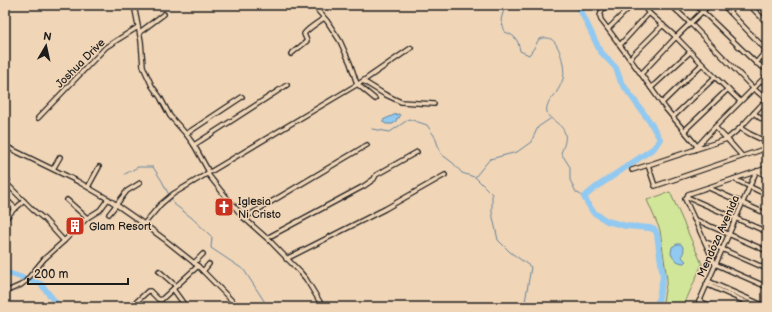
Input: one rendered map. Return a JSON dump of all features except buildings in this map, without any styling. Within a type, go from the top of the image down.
[{"type":"street","points":[[134,5],[140,32],[143,66],[152,86],[160,97],[170,116],[194,145],[208,173],[222,192],[244,218],[267,238],[306,279],[323,307]]},
{"type":"street","points":[[607,5],[602,10],[600,16],[601,20],[662,103],[697,146]]},
{"type":"street","points":[[608,29],[632,5]]},
{"type":"street","points":[[642,5],[740,101]]},
{"type":"street","points":[[632,170],[727,139],[767,100],[753,88],[671,5]]},
{"type":"street","points":[[696,5],[756,63],[767,70]]},
{"type":"street","points":[[641,74],[709,5]]},
{"type":"street","points":[[722,5],[767,50],[756,63]]},
{"type":"street","points":[[749,5],[767,23]]},
{"type":"street","points":[[314,6],[329,24],[340,41],[350,63],[357,84],[376,99]]},
{"type":"street","points":[[620,45],[649,13]]},
{"type":"street","points":[[140,32],[164,14]]},
{"type":"street","points":[[291,54],[307,41],[304,34],[305,32],[324,18]]},
{"type":"street","points":[[630,58],[663,25]]},
{"type":"street","name":"Joshua Drive","points":[[38,118],[106,47],[138,27]]},
{"type":"street","points":[[144,224],[161,204],[173,194],[337,97],[411,48]]},
{"type":"street","points":[[651,88],[690,52]]},
{"type":"street","points":[[662,103],[702,64]]},
{"type":"street","points":[[693,150],[714,127],[767,75]]},
{"type":"street","points":[[673,117],[715,77]]},
{"type":"street","points":[[363,81],[384,94],[401,102],[434,104]]},
{"type":"street","points":[[194,145],[287,85]]},
{"type":"street","points":[[684,131],[728,89]]},
{"type":"street","points":[[186,134],[242,97]]},
{"type":"street","points":[[754,113],[767,121]]},
{"type":"street","points":[[714,127],[742,156]]},
{"type":"street","points":[[740,128],[767,142]]},
{"type":"street","points":[[244,218],[367,145]]},
{"type":"street","points":[[5,146],[77,180],[108,199],[144,224],[198,266],[238,307]]},
{"type":"street","points":[[648,166],[655,186],[767,148]]},
{"type":"street","points":[[267,238],[364,186],[374,179],[376,175],[417,152]]},
{"type":"street","points":[[54,169],[60,157]]},
{"type":"street","points":[[88,187],[99,168]]},
{"type":"street","points":[[767,168],[688,194],[685,199],[715,264],[767,287]]},
{"type":"street","points":[[756,171],[767,176]]},
{"type":"street","name":"Mendoza Avenida","points":[[696,307],[756,171]]},
{"type":"street","points":[[286,259],[385,210],[446,175]]},
{"type":"street","points":[[5,177],[8,180],[5,183],[44,219],[64,241]]},
{"type":"street","points":[[734,179],[767,195]]},
{"type":"street","points":[[109,214],[127,191],[140,183]]},
{"type":"street","points":[[709,188],[767,214]]},
{"type":"street","points":[[687,197],[767,232]]},
{"type":"street","points":[[5,286],[7,291],[21,285],[26,281],[44,259],[88,218],[100,210],[108,199]]},
{"type":"street","points":[[67,200],[88,218]]},
{"type":"street","points":[[5,219],[24,201]]},
{"type":"street","points":[[10,203],[15,208]]},
{"type":"street","points":[[694,219],[767,251]]},
{"type":"street","points":[[706,242],[767,269]]},
{"type":"street","points":[[194,263],[203,254]]},
{"type":"street","points":[[203,271],[209,264]]},
{"type":"street","points":[[131,307],[148,291],[160,300],[198,266]]},
{"type":"street","points":[[159,271],[174,288],[186,307]]},
{"type":"street","points":[[707,283],[757,307]]},
{"type":"street","points":[[707,283],[767,307]]},
{"type":"street","points":[[699,301],[714,307]]},
{"type":"green space","points":[[670,192],[702,264],[683,307],[662,307],[667,279],[660,230],[647,200]]},
{"type":"water","points":[[399,114],[399,118],[397,118],[393,124],[386,124],[383,122],[383,120]]},
{"type":"water","points":[[677,244],[681,244],[684,249],[682,256],[686,261],[684,263],[676,260],[671,253],[672,247]]},
{"type":"waterway","points":[[505,5],[501,20],[505,32],[512,35],[516,39],[520,51],[529,55],[539,39],[546,38],[551,39],[560,51],[564,75],[558,90],[548,104],[547,112],[550,117],[561,126],[565,133],[565,141],[561,153],[570,167],[570,180],[576,192],[584,197]]},
{"type":"waterway","points":[[578,5],[600,51],[616,68],[621,82],[650,122],[660,139],[654,148],[584,197],[593,212],[607,221],[626,226],[650,228],[655,230],[657,234],[663,277],[657,307]]},
{"type":"waterway","points":[[372,129],[390,132],[409,119],[427,125],[435,137],[441,154],[453,163],[462,173],[474,177]]},
{"type":"waterway","points":[[522,307],[525,302],[531,267],[510,252],[498,240],[492,213],[492,194],[475,177],[490,159],[517,152],[531,142],[538,127],[550,119]]},
{"type":"waterway","points":[[125,174],[138,167],[153,167],[169,195]]},
{"type":"waterway","points":[[171,198],[174,204],[192,218],[212,237],[211,248],[244,270],[268,307]]},
{"type":"waterway","points":[[5,272],[41,284],[59,307]]},
{"type":"place","name":"Iglesia Ni Cristo","points":[[224,207]]},
{"type":"place","name":"Glam Resort","points":[[75,226]]}]
